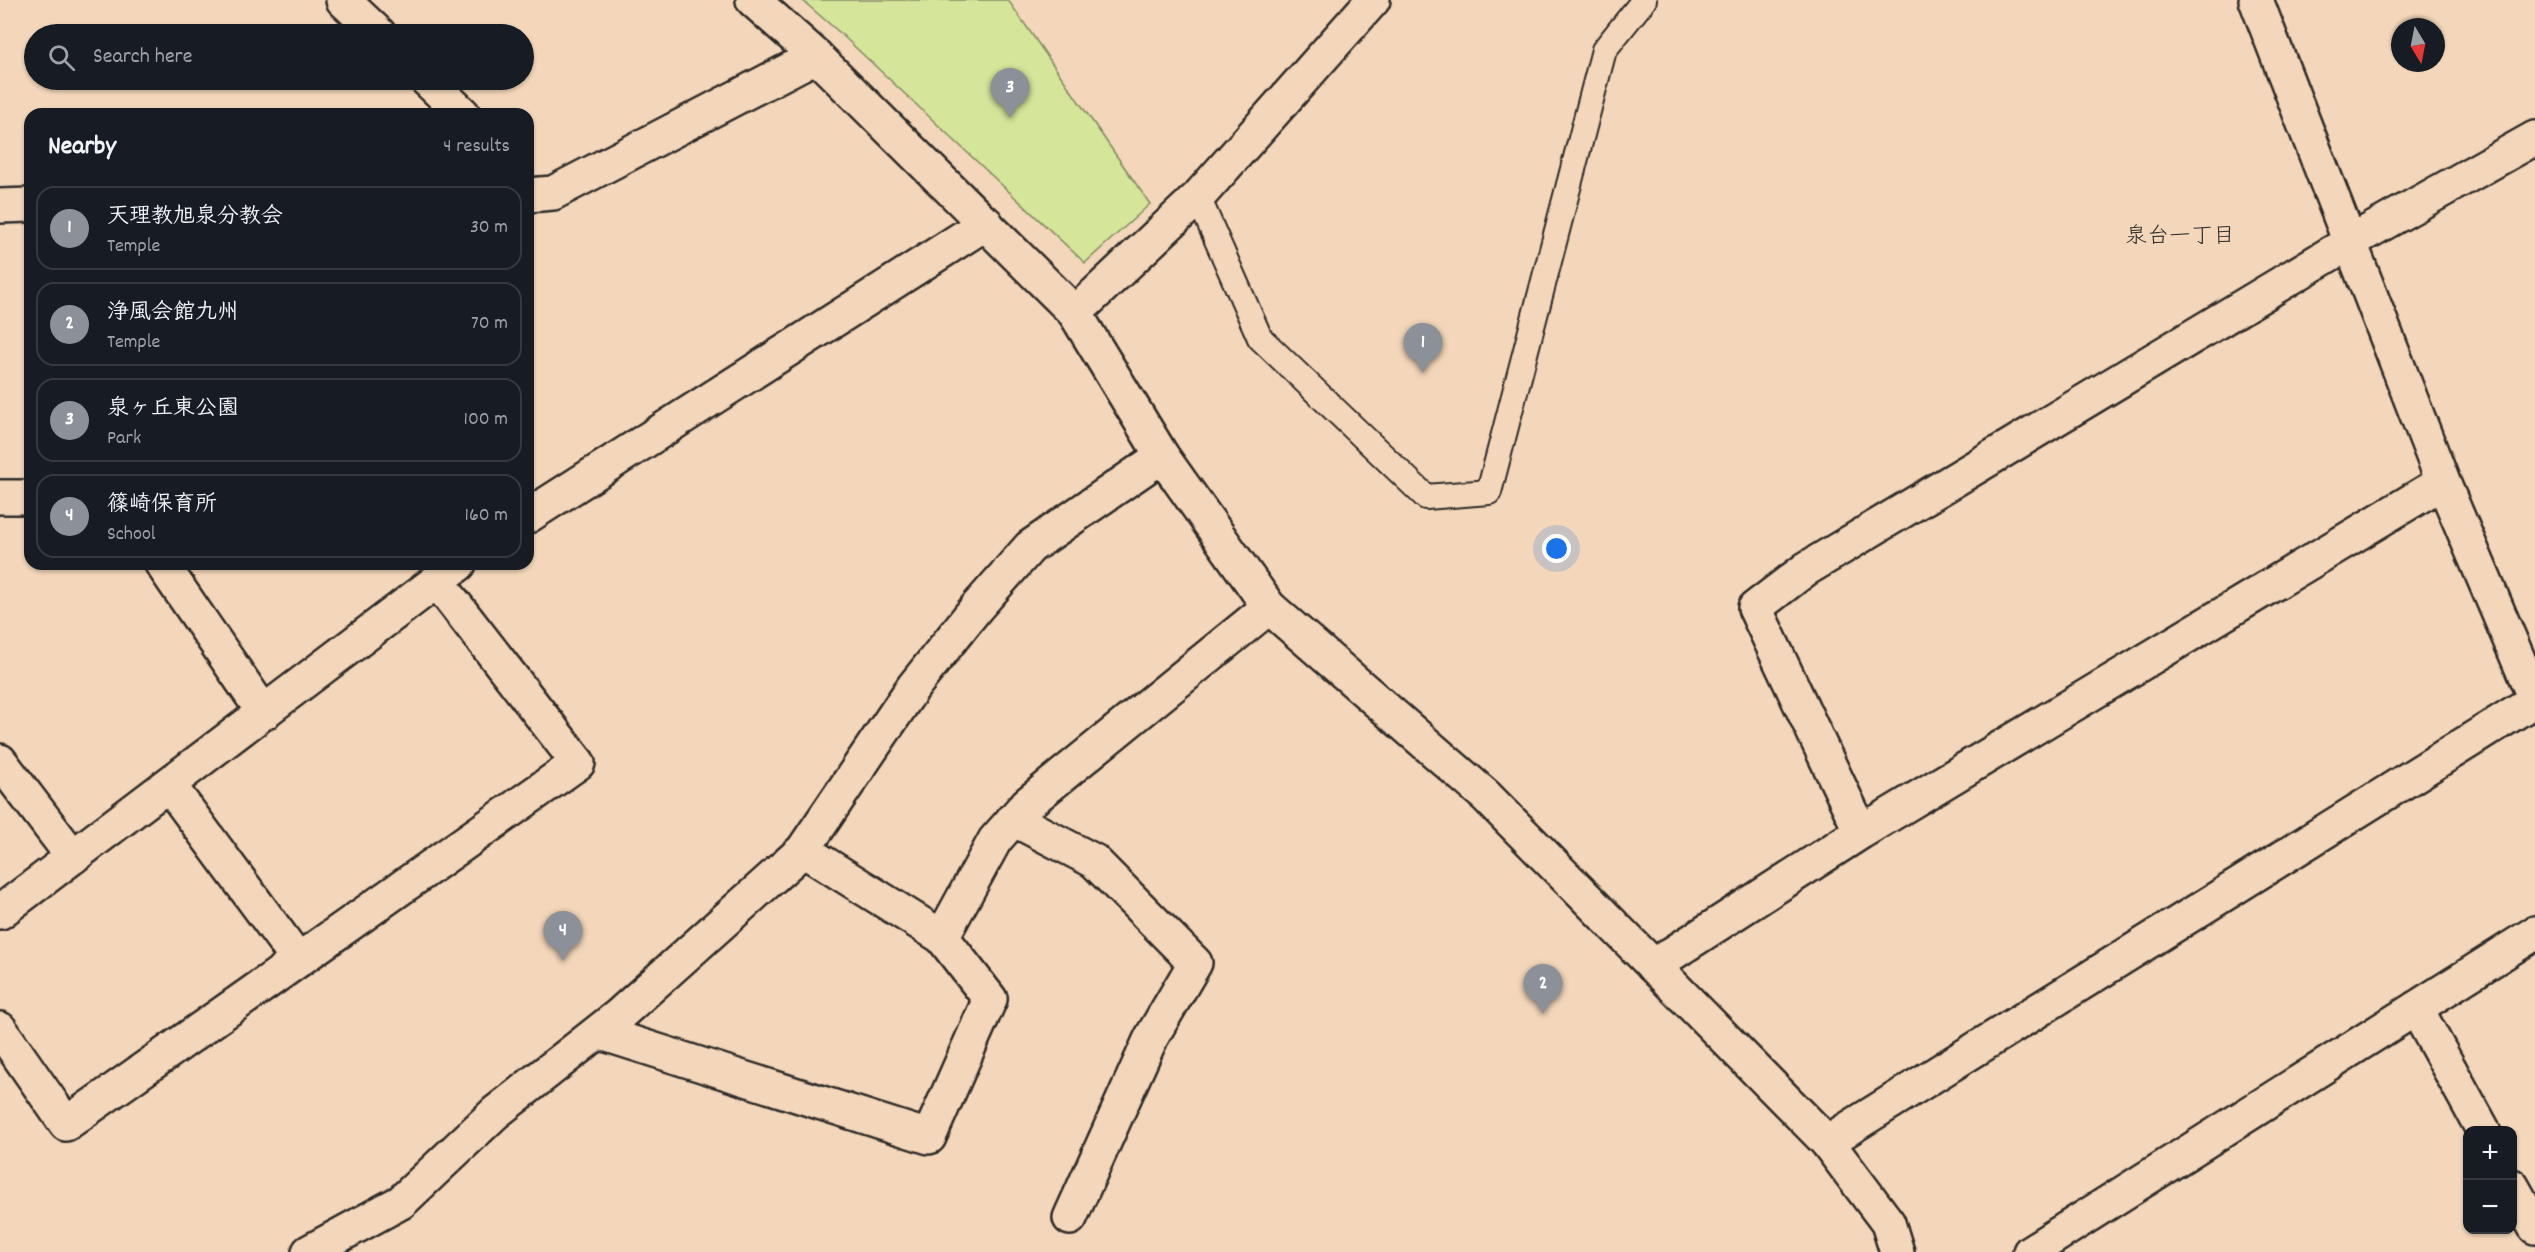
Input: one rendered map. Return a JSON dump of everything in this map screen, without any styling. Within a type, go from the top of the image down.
[{"type":"street","points":[[343,0],[368,24]]},
{"type":"street","points":[[753,0],[816,56],[1075,313],[1162,456],[1269,607],[1486,796],[1827,1142],[1888,1223],[1897,1252]]},
{"type":"street","points":[[1075,313],[1198,197],[1373,0]]},
{"type":"street","points":[[1827,1142],[2535,700],[2444,482],[2256,0]]},
{"type":"street","points":[[534,195],[553,193],[816,56]]},
{"type":"street","points":[[438,90],[457,108]]},
{"type":"street","points":[[1861,832],[1755,608],[1806,569],[2350,242],[2535,138]]},
{"type":"street","points":[[0,206],[24,205]]},
{"type":"street","points":[[534,512],[986,223]]},
{"type":"street","points":[[309,1252],[401,1202],[495,1113],[598,1032],[803,850],[914,686],[977,607],[1030,547],[1162,456]]},
{"type":"street","points":[[1653,966],[1861,832],[2444,482]]},
{"type":"street","points":[[0,497],[24,496]]},
{"type":"street","points":[[166,570],[264,713]]},
{"type":"street","points":[[0,912],[448,573],[578,763],[66,1124],[0,1029]]},
{"type":"street","points":[[942,937],[994,840],[1027,804],[1269,607]]},
{"type":"street","points":[[0,761],[73,857]]},
{"type":"street","points":[[169,785],[298,960]]},
{"type":"street","points":[[1013,819],[1094,861],[1195,963],[1151,1038],[1070,1218]]},
{"type":"street","points":[[598,1032],[928,1137],[990,999],[942,937],[803,850]]},
{"type":"street","points":[[2030,1252],[2535,933]]},
{"type":"street","points":[[2416,1008],[2480,1126]]},
{"type":"street","points":[[2517,1195],[2535,1227]]},
{"type":"lane","points":[[1198,197],[1260,338],[1426,496],[1489,492],[1604,50],[1644,0]]},
{"type":"green space","points":[[802,0],[1008,0],[1150,204],[1085,263]]},
{"type":"place","name":"泉ヶ丘東公園","points":[[1010,118]]},
{"type":"place","name":"天理教旭泉分教会","points":[[1423,373]]},
{"type":"place","name":"篠崎保育所","points":[[563,961]]},
{"type":"place","name":"浄風会館九州","points":[[1543,1014]]},
{"type":"district","name":"泉台一丁目","points":[[2180,234]]}]
